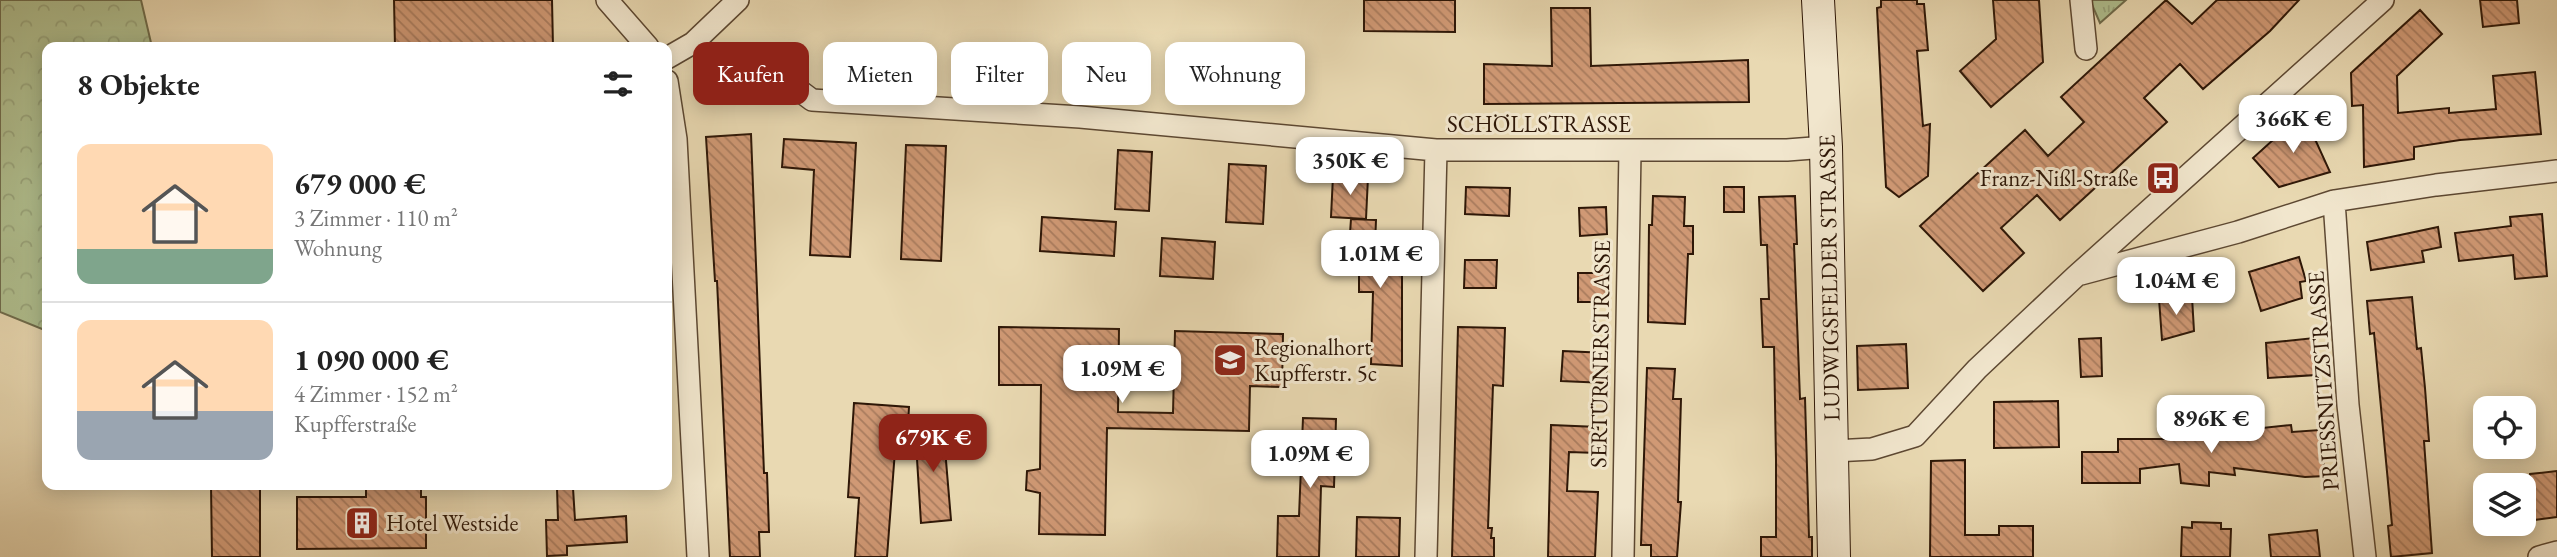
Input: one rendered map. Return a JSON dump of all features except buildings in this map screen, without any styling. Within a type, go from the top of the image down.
[{"type":"street","points":[[607,0],[644,42]]},
{"type":"street","points":[[672,55],[693,43],[738,0]]},
{"type":"street","name":"LUDWIGSFELDER STRASSE","points":[[1818,0],[1826,147],[1835,557]]},
{"type":"street","points":[[2081,0],[2086,49]]},
{"type":"street","points":[[1833,451],[1872,449],[1915,436],[1976,369],[2383,0]]},
{"type":"street","name":"SCHÖLLSTRASSE","points":[[809,98],[1080,117],[1436,150],[1629,151],[1826,147]]},
{"type":"street","points":[[672,113],[676,139],[698,557]]},
{"type":"street","points":[[1426,557],[1436,150]]},
{"type":"street","name":"SERTÜRNERSTRASSE","points":[[1623,557],[1629,151]]},
{"type":"street","points":[[2076,276],[2238,232],[2334,201],[2436,184],[2557,171]]},
{"type":"street","name":"PRIESSNITZSTRASSE","points":[[2334,201],[2348,405],[2365,557]]},
{"type":"street","points":[[2539,557],[2557,552]]},
{"type":"green space","points":[[0,0],[141,0],[151,42],[42,42],[42,329],[0,312]]},
{"type":"green space","points":[[2090,0],[2126,0],[2100,23]]},
{"type":"place","name":"Franz-Nißl-Straße","points":[[2163,178]]},
{"type":"place","name":"Regionalhort Kupfferstr. 5c","points":[[1230,360]]},
{"type":"place","name":"Hotel Westside","points":[[362,523]]}]
